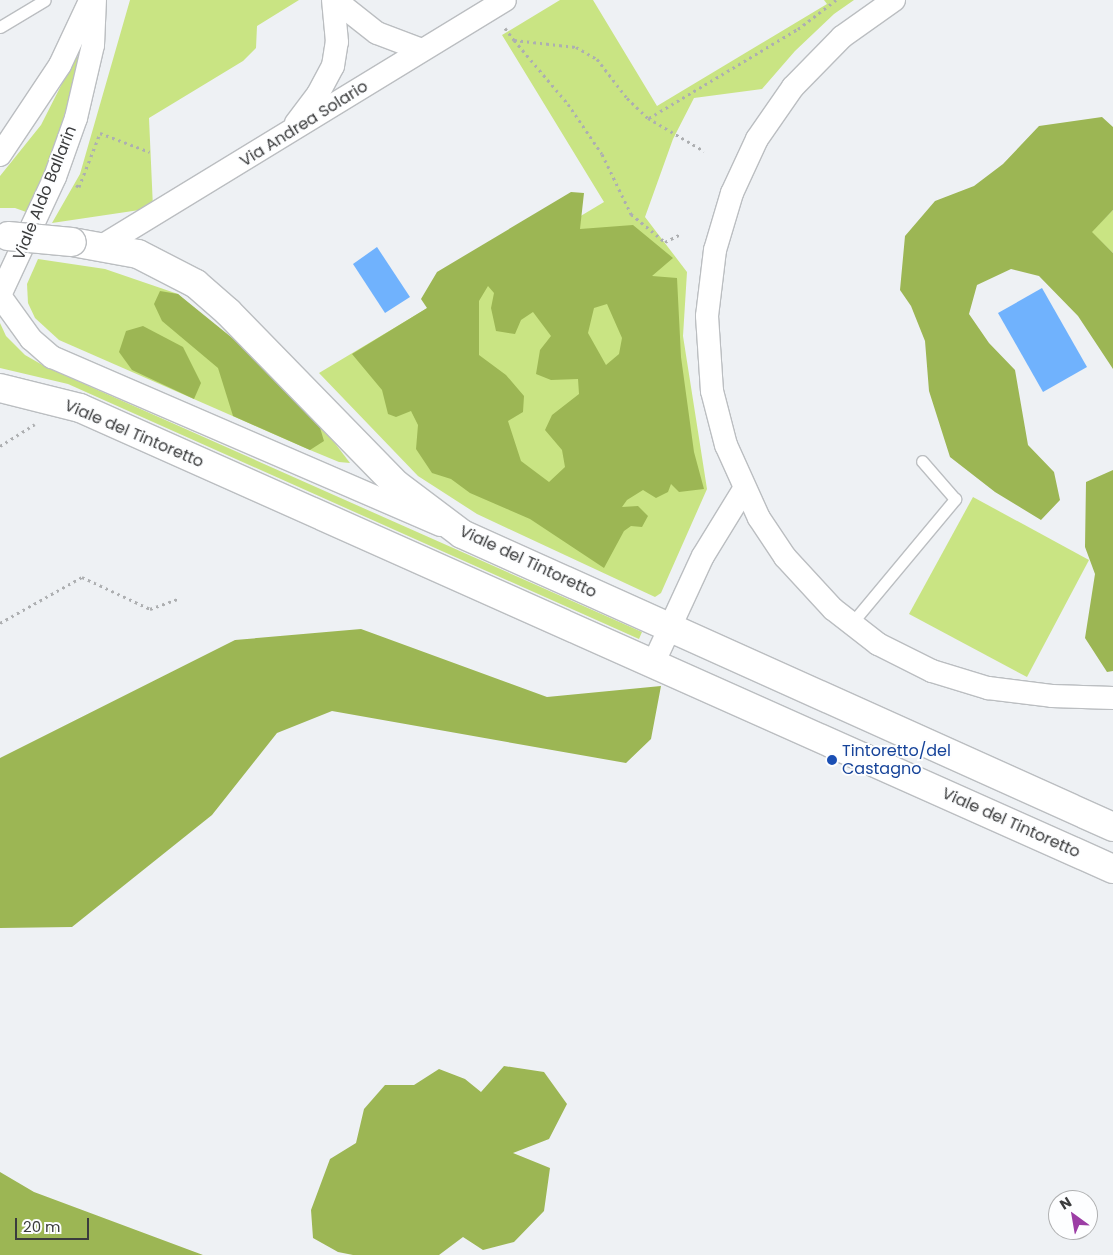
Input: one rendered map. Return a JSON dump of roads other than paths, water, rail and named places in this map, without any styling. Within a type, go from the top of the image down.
[{"type":"main road","name":"Viale del Tintoretto","points":[[4,236],[102,246],[145,256],[196,284],[228,312],[397,485],[462,534],[1113,827]]},
{"type":"main road","name":"Viale del Tintoretto","points":[[0,388],[80,408],[1113,869]]},
{"type":"street","points":[[0,155],[60,65],[90,0]]},
{"type":"street","name":"Viale Aldo Ballarin","points":[[0,295],[45,202],[76,118],[93,46],[95,0]]},
{"type":"street","points":[[334,0],[378,33],[422,50]]},
{"type":"street","points":[[284,137],[318,94],[333,66],[337,42],[334,0]]},
{"type":"street","name":"Via Andrea Solario","points":[[102,246],[284,137],[505,0]]},
{"type":"street","points":[[894,0],[829,48],[782,100],[743,166],[722,221],[710,279],[708,354],[720,428],[744,489],[785,557],[816,593],[851,624],[904,658],[975,684],[1032,694],[1113,698]]},
{"type":"street","points":[[0,295],[31,339],[52,357],[354,490],[462,534]]},
{"type":"street","points":[[653,664],[703,556],[744,489]]},
{"type":"lane","points":[[0,27],[45,0]]},
{"type":"lane","points":[[851,624],[955,499],[922,461]]},
{"type":"water","points":[[377,247],[410,297],[385,313],[353,264]]},
{"type":"water","points":[[1042,288],[1087,367],[1043,392],[998,313]]},
{"type":"place","name":"Tintoretto/del Castagno","points":[[832,760]]}]
